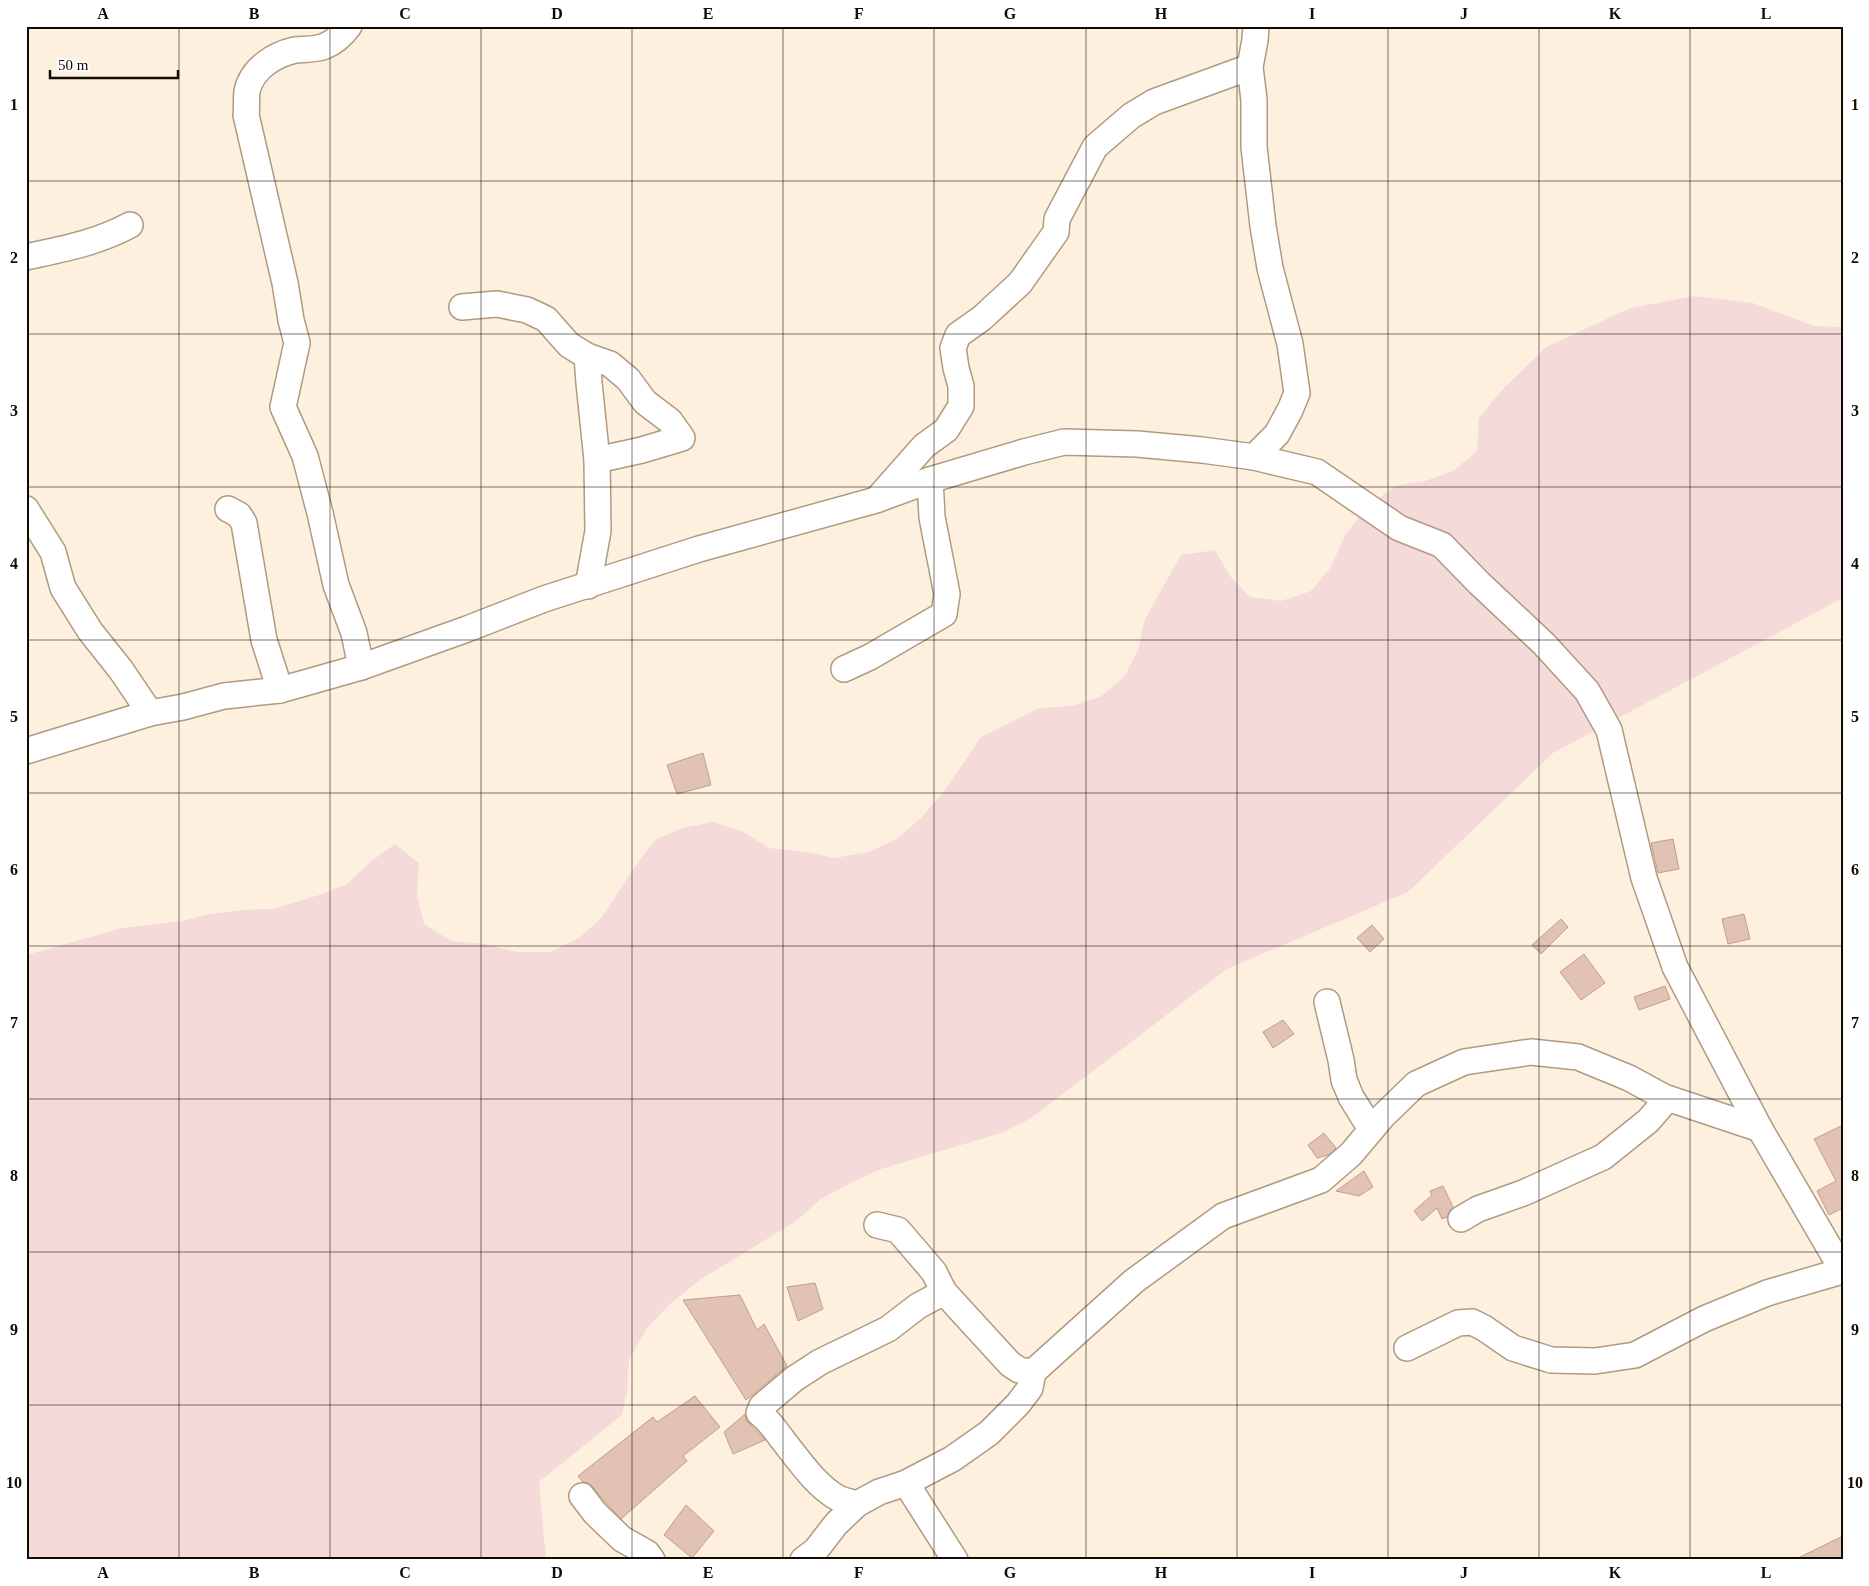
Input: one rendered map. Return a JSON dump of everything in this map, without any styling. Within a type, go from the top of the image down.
[{"type":"street","points":[[349,26],[338,38],[325,46],[294,50],[278,55],[263,64],[253,76],[247,92],[246,115],[285,283],[290,320],[297,343],[283,408],[305,456],[336,585],[354,633],[361,667]]},
{"type":"street","points":[[1254,457],[1277,434],[1297,393],[1290,344],[1270,268],[1254,147],[1254,100],[1250,66],[1256,26]]},
{"type":"street","points":[[876,500],[924,446],[946,430],[961,406],[961,386],[956,368],[954,348],[958,335],[982,318],[1020,283],[1056,232],[1057,219],[1095,147],[1131,116],[1154,102],[1250,66]]},
{"type":"street","points":[[26,257],[91,242],[130,225]]},
{"type":"street","points":[[462,307],[497,304],[527,310],[546,319],[569,345],[587,356],[610,364],[628,379],[645,402],[670,421],[682,438],[642,450],[597,460]]},
{"type":"street","points":[[587,356],[597,460],[598,531],[588,586]]},
{"type":"street","points":[[26,751],[150,713],[183,707],[224,696],[280,690],[361,667],[458,633],[544,599],[739,537],[876,500],[930,480],[1064,442],[1137,444],[1202,450],[1254,457],[1317,472],[1399,528],[1442,545],[1544,644],[1587,691],[1609,730],[1644,878],[1675,967],[1760,1129],[1843,1271],[1766,1293],[1704,1319],[1635,1355],[1595,1361],[1551,1360],[1513,1348],[1472,1322],[1458,1323],[1407,1348]]},
{"type":"street","points":[[844,669],[870,657],[944,614],[947,594],[932,517],[930,480]]},
{"type":"street","points":[[26,509],[53,552],[63,588],[90,631],[121,670],[150,713]]},
{"type":"street","points":[[228,509],[239,515],[244,523],[264,640],[280,690]]},
{"type":"street","points":[[1327,1002],[1344,1080],[1351,1097],[1371,1129]]},
{"type":"street","points":[[803,1560],[816,1550],[836,1524],[857,1504],[952,1459],[989,1433],[1018,1404],[1030,1388],[1033,1372],[1134,1281],[1223,1216],[1321,1180],[1351,1154],[1371,1129],[1416,1084],[1464,1062],[1531,1052],[1578,1057],[1629,1078],[1664,1097],[1760,1129]]},
{"type":"street","points":[[1461,1220],[1478,1209],[1523,1193],[1603,1157],[1648,1122],[1661,1106],[1664,1097]]},
{"type":"street","points":[[877,1225],[898,1230],[934,1272],[944,1292],[1010,1364],[1019,1370],[1033,1372]]},
{"type":"street","points":[[857,1504],[838,1498],[824,1488],[804,1468],[764,1417],[759,1414],[762,1406],[794,1379],[820,1362],[888,1329],[918,1306],[944,1292]]},
{"type":"street","points":[[906,1482],[955,1560]]},
{"type":"street","points":[[582,1496],[595,1513],[622,1539],[647,1553],[652,1560]]},
{"type":"shaded area","points":[[1694,296],[1753,303],[1814,326],[1843,327],[1843,598],[1553,753],[1408,892],[1227,969],[1030,1119],[1001,1133],[881,1169],[851,1183],[821,1199],[796,1221],[700,1280],[670,1304],[647,1328],[629,1360],[627,1392],[622,1415],[539,1482],[546,1560],[26,1560],[26,955],[122,928],[182,921],[210,914],[273,909],[347,884],[370,862],[395,844],[419,863],[417,894],[424,924],[451,941],[485,944],[517,952],[550,952],[579,938],[602,917],[655,840],[682,828],[713,822],[742,831],[769,848],[806,852],[834,858],[869,852],[898,838],[922,817],[945,790],[981,737],[1040,708],[1071,706],[1100,697],[1124,677],[1138,650],[1145,619],[1181,555],[1215,550],[1230,576],[1250,597],[1281,601],[1311,591],[1331,567],[1344,537],[1363,511],[1395,486],[1425,481],[1453,471],[1477,451],[1479,418],[1501,391],[1546,347],[1630,308]]},
{"type":"building","points":[[703,753],[711,785],[677,794],[667,765]]},
{"type":"building","points":[[1673,839],[1679,869],[1658,873],[1651,843]]},
{"type":"building","points":[[1744,914],[1750,939],[1728,944],[1722,919]]},
{"type":"building","points":[[1561,919],[1568,927],[1541,954],[1532,945]]},
{"type":"building","points":[[1372,925],[1384,939],[1370,952],[1357,938]]},
{"type":"building","points":[[1584,954],[1605,983],[1581,1000],[1560,972]]},
{"type":"building","points":[[1665,986],[1670,999],[1639,1010],[1634,997]]},
{"type":"building","points":[[1283,1020],[1294,1034],[1273,1048],[1263,1032]]},
{"type":"building","points":[[1843,1125],[1843,1208],[1829,1215],[1817,1191],[1836,1181],[1814,1139]]},
{"type":"building","points":[[1324,1133],[1336,1148],[1328,1155],[1317,1158],[1308,1145]]},
{"type":"building","points":[[1364,1171],[1373,1187],[1359,1196],[1336,1191]]},
{"type":"building","points":[[1443,1186],[1453,1207],[1447,1217],[1442,1219],[1437,1208],[1422,1221],[1414,1211],[1432,1195],[1430,1191]]},
{"type":"building","points":[[815,1283],[823,1309],[798,1321],[787,1287]]},
{"type":"building","points":[[740,1295],[757,1330],[764,1324],[787,1366],[746,1400],[683,1300]]},
{"type":"building","points":[[695,1396],[720,1427],[683,1456],[687,1461],[621,1519],[593,1487],[583,1482],[578,1476],[653,1417],[657,1422]]},
{"type":"building","points":[[745,1414],[746,1420],[765,1440],[733,1454],[724,1432]]},
{"type":"building","points":[[686,1505],[714,1531],[692,1558],[664,1535]]},
{"type":"building","points":[[1843,1536],[1843,1560],[1794,1560]]}]
